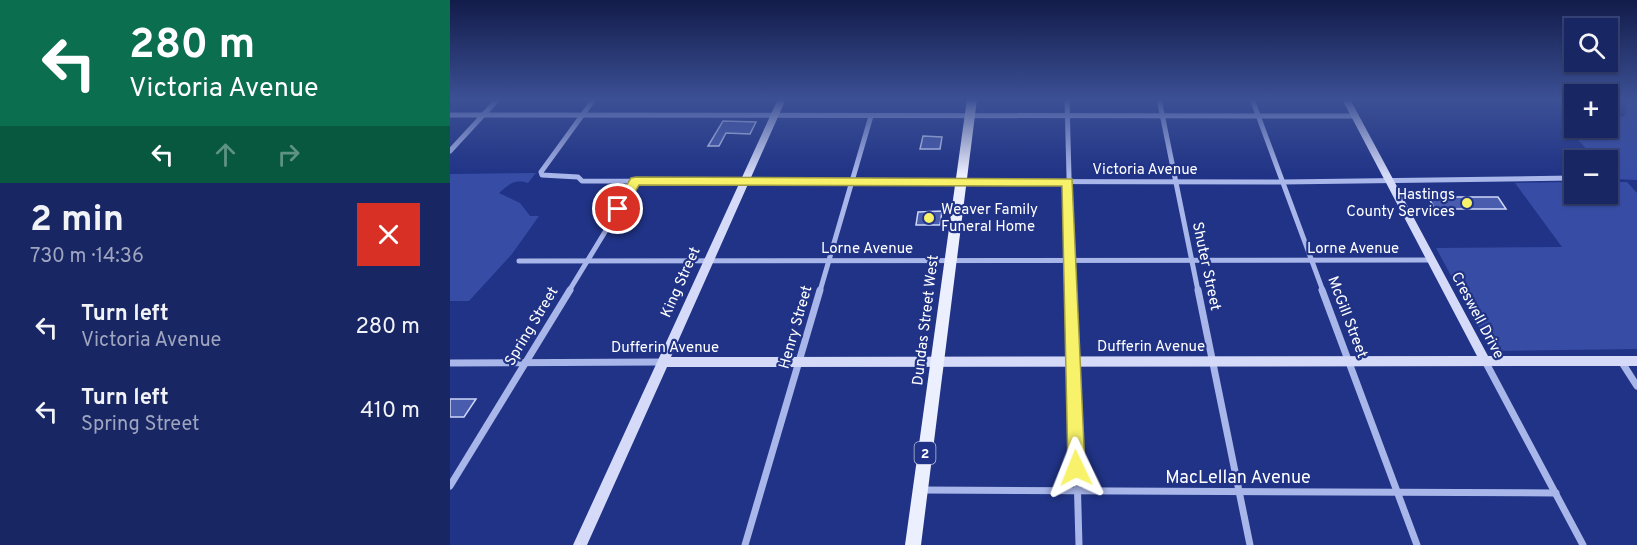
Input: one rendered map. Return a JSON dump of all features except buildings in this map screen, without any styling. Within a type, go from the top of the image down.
[{"type":"main road","name":"Dundas Street West","points":[[913,545],[968,124]]},
{"type":"street","points":[[450,151],[474,124]]},
{"type":"street","name":"Victoria Avenue","points":[[575,124],[542,172],[545,175],[578,177],[582,181],[1068,182],[1175,180],[1283,182],[1564,178]]},
{"type":"street","name":"King Street","points":[[579,545],[771,124]]},
{"type":"street","name":"Henry Street","points":[[745,545],[869,124]]},
{"type":"street","points":[[1066,124],[1079,545]]},
{"type":"street","name":"Shuter Street","points":[[1164,124],[1250,545]]},
{"type":"street","name":"McGill Street","points":[[1262,124],[1351,361],[1417,545]]},
{"type":"street","name":"Creswell Drive","points":[[1360,124],[1583,545]]},
{"type":"street","name":"Spring Street","points":[[450,486],[636,181]]},
{"type":"street","name":"Lorne Avenue","points":[[519,261],[1432,260]]},
{"type":"street","points":[[1620,361],[1637,386]]},
{"type":"street","name":"Dufferin Avenue","points":[[450,363],[1637,361]]},
{"type":"street","name":"MacLellan Avenue","points":[[921,490],[1556,493]]},
{"type":"shaded area","points":[[1618,124],[1637,124],[1637,180],[1618,179],[1618,150],[1588,150],[1576,138],[1618,138]]},
{"type":"shaded area","points":[[536,173],[528,183],[512,183],[499,193],[520,203],[530,216],[539,216],[512,254],[469,301],[450,301],[450,174]]},
{"type":"shaded area","points":[[1564,182],[1564,204],[1618,204],[1618,182],[1627,182],[1637,193],[1637,349],[1492,351],[1436,248],[1562,247],[1515,183]]},
{"type":"place","name":"Hastings County Services","points":[[1467,203]]},
{"type":"place","name":"Weaver Family Funeral Home","points":[[929,218]]},
{"type":"route","points":[[618,209],[636,181],[1068,182],[1076,468]]}]
